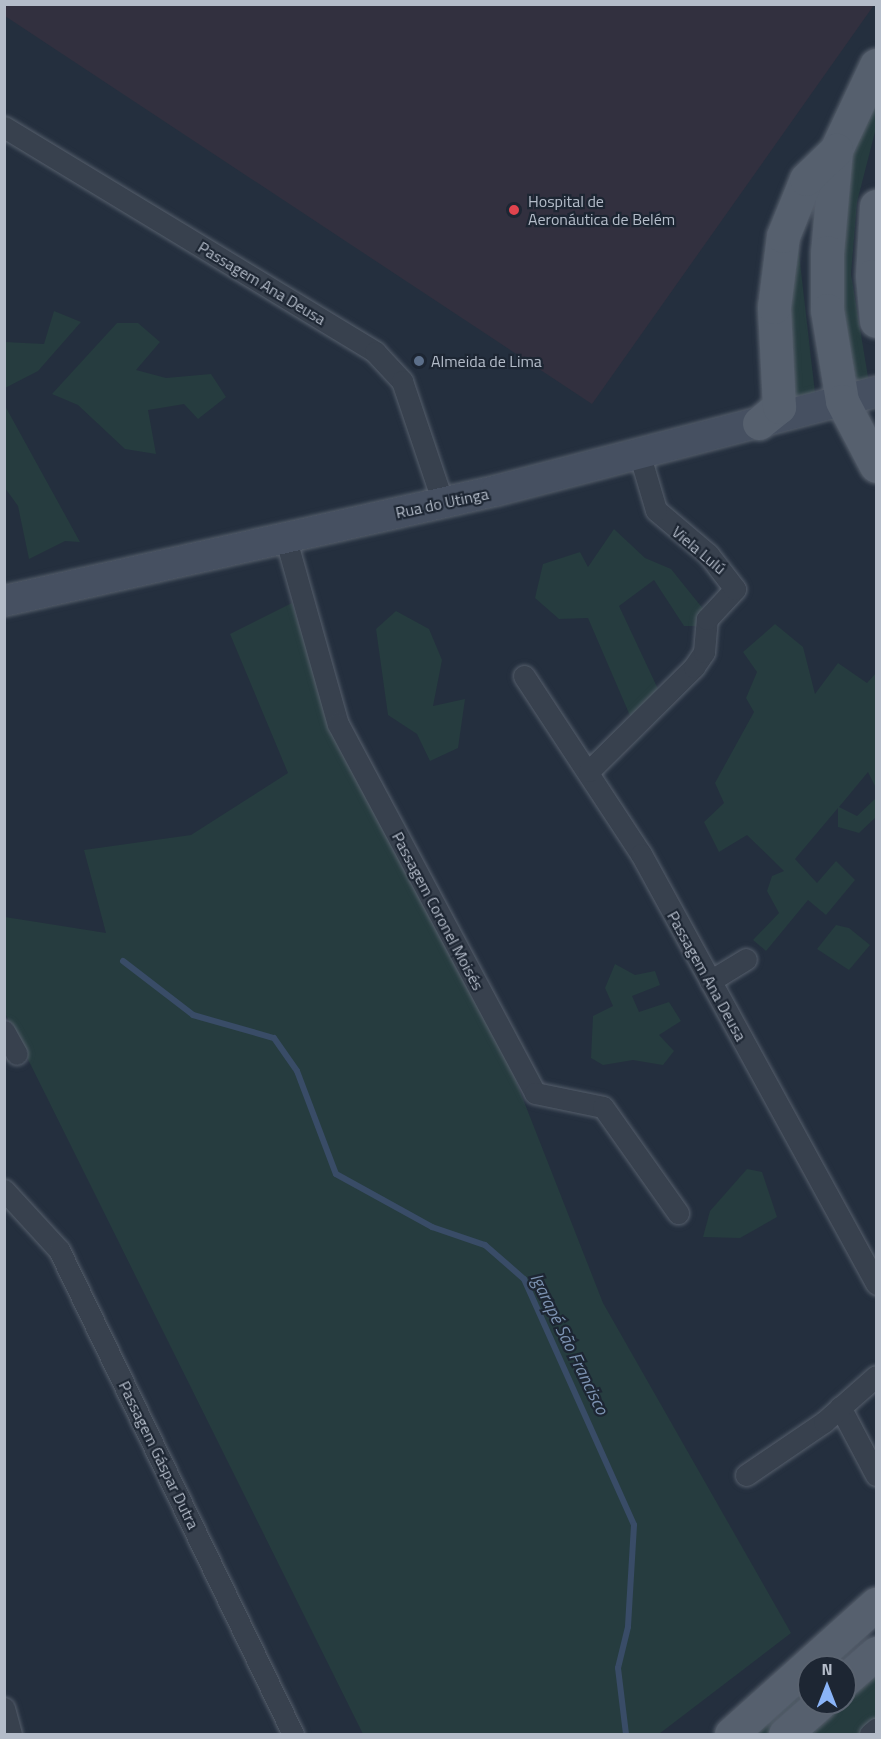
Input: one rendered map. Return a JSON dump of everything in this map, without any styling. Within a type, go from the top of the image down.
[{"type":"main road","points":[[876,64],[836,150],[829,199],[827,310],[842,401],[876,466]]},
{"type":"main road","points":[[759,423],[779,407],[774,307],[783,236],[806,179],[836,150]]},
{"type":"main road","points":[[876,206],[876,316]]},
{"type":"main road","points":[[779,385],[794,407],[805,411]]},
{"type":"main road","points":[[731,1734],[876,1604]]},
{"type":"main road","points":[[857,1670],[876,1653]]},
{"type":"main road","points":[[785,1734],[806,1715]]},
{"type":"street","name":"Passagem Ana Deusa","points":[[4,127],[375,352],[402,381],[443,503]]},
{"type":"street","name":"Rua do Utinga","points":[[4,601],[285,536],[443,503],[640,456],[876,392]]},
{"type":"street","name":"Viela Lulú","points":[[589,771],[694,667],[704,652],[707,619],[735,589],[708,554],[656,510],[640,456]]},
{"type":"street","name":"Passagem Coronel Moisés","points":[[285,536],[338,724],[535,1093],[603,1107],[678,1213]]},
{"type":"street","name":"Passagem Ana Deusa","points":[[524,676],[589,771],[710,981],[876,1284]]},
{"type":"street","points":[[710,981],[746,959]]},
{"type":"street","points":[[4,1032],[17,1054]]},
{"type":"street","name":"Passagem Gáspar Dutra","points":[[4,1190],[59,1250],[293,1734]]},
{"type":"street","points":[[746,1475],[840,1407],[876,1376]]},
{"type":"street","points":[[840,1407],[876,1475]]},
{"type":"street","points":[[4,1708],[11,1734]]},
{"type":"street","points":[[870,1734],[876,1729]]},
{"type":"shaded area","name":"Hospital de Aeronáutica de Belém","points":[[4,5],[874,5],[592,404],[5,16]]},
{"type":"green space","points":[[876,81],[876,128],[857,202],[851,274],[869,383],[844,389],[838,188]]},
{"type":"green space","points":[[798,245],[815,393],[792,397],[780,312]]},
{"type":"green space","points":[[54,311],[81,322],[38,371],[5,388],[5,342],[44,344]]},
{"type":"green space","points":[[117,323],[138,323],[160,342],[136,370],[166,378],[211,374],[226,397],[198,419],[184,404],[148,410],[156,454],[125,449],[78,405],[52,394]]},
{"type":"green space","points":[[4,404],[80,542],[65,541],[29,559],[18,506],[5,488]]},
{"type":"green space","points":[[614,529],[645,558],[671,569],[704,610],[697,626],[684,626],[654,580],[619,606],[658,689],[631,718],[588,618],[559,619],[535,598],[543,564],[580,552],[588,567]]},
{"type":"green space","points":[[292,603],[334,731],[501,1043],[603,1303],[791,1633],[659,1734],[363,1734],[5,1013],[5,917],[106,933],[84,850],[191,835],[288,773],[230,634]]},
{"type":"green space","points":[[396,611],[429,629],[442,660],[433,706],[465,699],[458,748],[430,761],[417,734],[388,715],[376,629]]},
{"type":"green space","points":[[775,624],[803,647],[815,694],[838,663],[867,683],[876,673],[876,788],[868,772],[839,807],[857,816],[876,798],[876,817],[859,833],[838,827],[838,808],[795,859],[817,883],[836,861],[855,880],[826,915],[808,900],[766,951],[753,940],[779,913],[767,891],[772,876],[784,871],[747,835],[719,852],[704,822],[724,803],[715,783],[754,712],[746,698],[757,672],[743,652]]},
{"type":"green space","points":[[836,925],[849,928],[870,945],[849,970],[817,949]]},
{"type":"green space","points":[[615,964],[635,975],[655,971],[660,985],[632,996],[639,1012],[669,1002],[681,1021],[659,1035],[674,1051],[663,1065],[633,1060],[603,1065],[591,1058],[593,1016],[613,1006],[605,988]]},
{"type":"green space","points":[[747,1169],[762,1172],[777,1217],[740,1238],[703,1237],[710,1211]]},
{"type":"green space","points":[[876,1670],[876,1723],[864,1734],[803,1734],[825,1715],[857,1715],[857,1687]]},
{"type":"green space","points":[[797,1693],[797,1709],[768,1734],[750,1734]]},
{"type":"waterway","name":"Igarapé São Francisco","points":[[123,961],[193,1015],[274,1038],[297,1071],[336,1174],[432,1227],[485,1245],[524,1279],[634,1525],[628,1627],[618,1668],[626,1734]]},
{"type":"place","name":"Hospital de Aeronáutica de Belém","points":[[514,210]]},
{"type":"place","name":"Almeida de Lima","points":[[419,361]]}]
